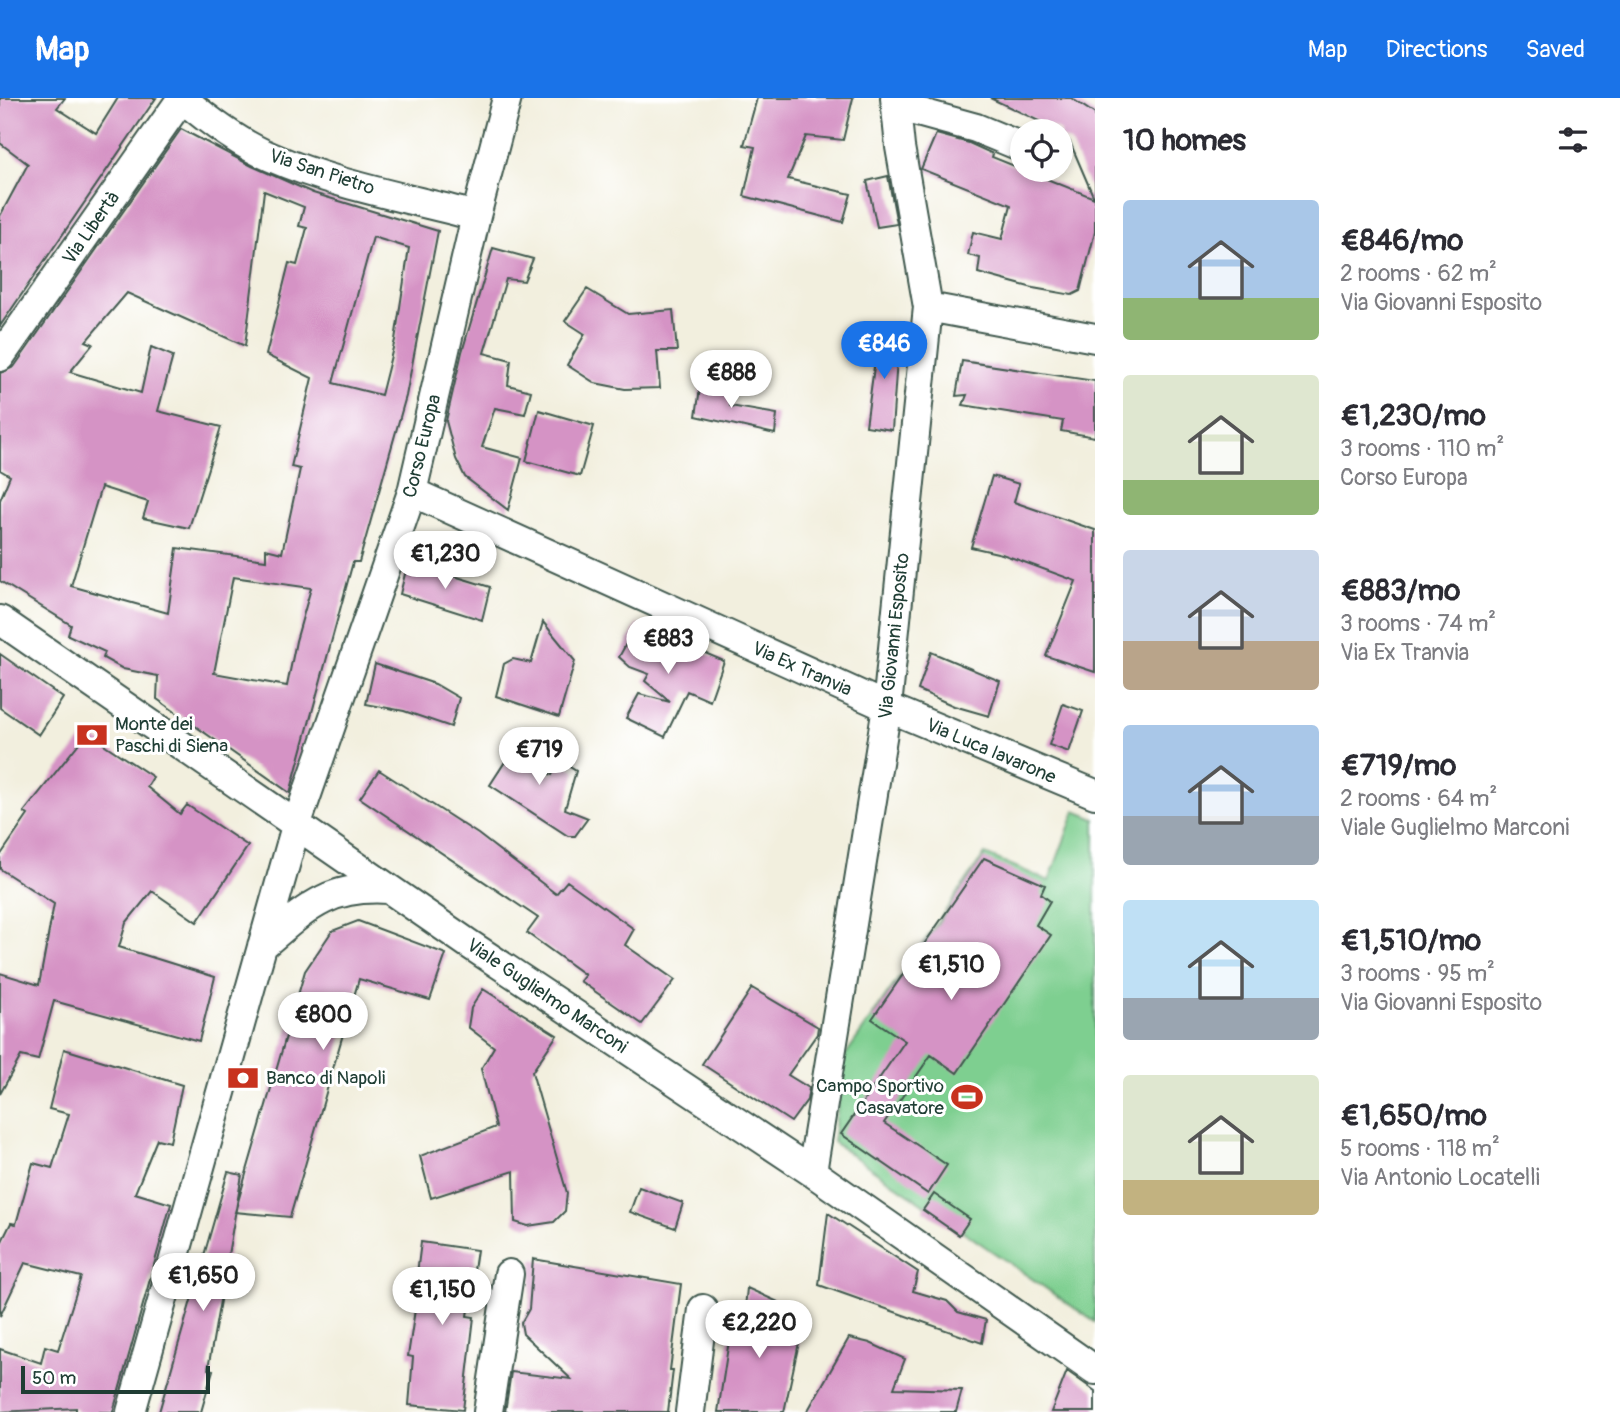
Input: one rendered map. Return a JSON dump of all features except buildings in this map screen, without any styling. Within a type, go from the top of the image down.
[{"type":"street","name":"Via San Pietro","points":[[182,98],[220,129],[269,157],[326,177],[476,216]]},
{"type":"street","name":"Via Libertà","points":[[0,357],[182,98]]},
{"type":"street","name":"Corso Europa","points":[[131,1412],[296,826],[412,492],[476,216],[507,98]]},
{"type":"street","points":[[895,102],[1010,141]]},
{"type":"street","name":"Via Giovanni Esposito","points":[[812,1172],[887,707],[928,307],[895,102]]},
{"type":"street","points":[[928,307],[1095,338]]},
{"type":"street","name":"Via Ex Tranvia","points":[[412,492],[887,707]]},
{"type":"street","name":"Viale Guglielmo Marconi","points":[[0,620],[387,889],[812,1172],[1095,1370]]},
{"type":"street","name":"Via Luca Iavarone","points":[[887,707],[1095,794]]},
{"type":"street","points":[[262,946],[306,909],[333,894],[358,887],[387,889]]},
{"type":"street","points":[[488,1412],[509,1274]]},
{"type":"street","points":[[690,1412],[703,1309]]},
{"type":"green space","name":"Campo Sportivo Casavatore","points":[[1075,811],[1095,819],[1095,1322],[833,1142],[844,1057],[985,854],[1049,881]]},
{"type":"place","name":"Monte dei Paschi di Siena","points":[[92,735]]},
{"type":"place","name":"Banco di Napoli","points":[[243,1078]]},
{"type":"place","name":"Campo Sportivo Casavatore","points":[[967,1097]]}]
